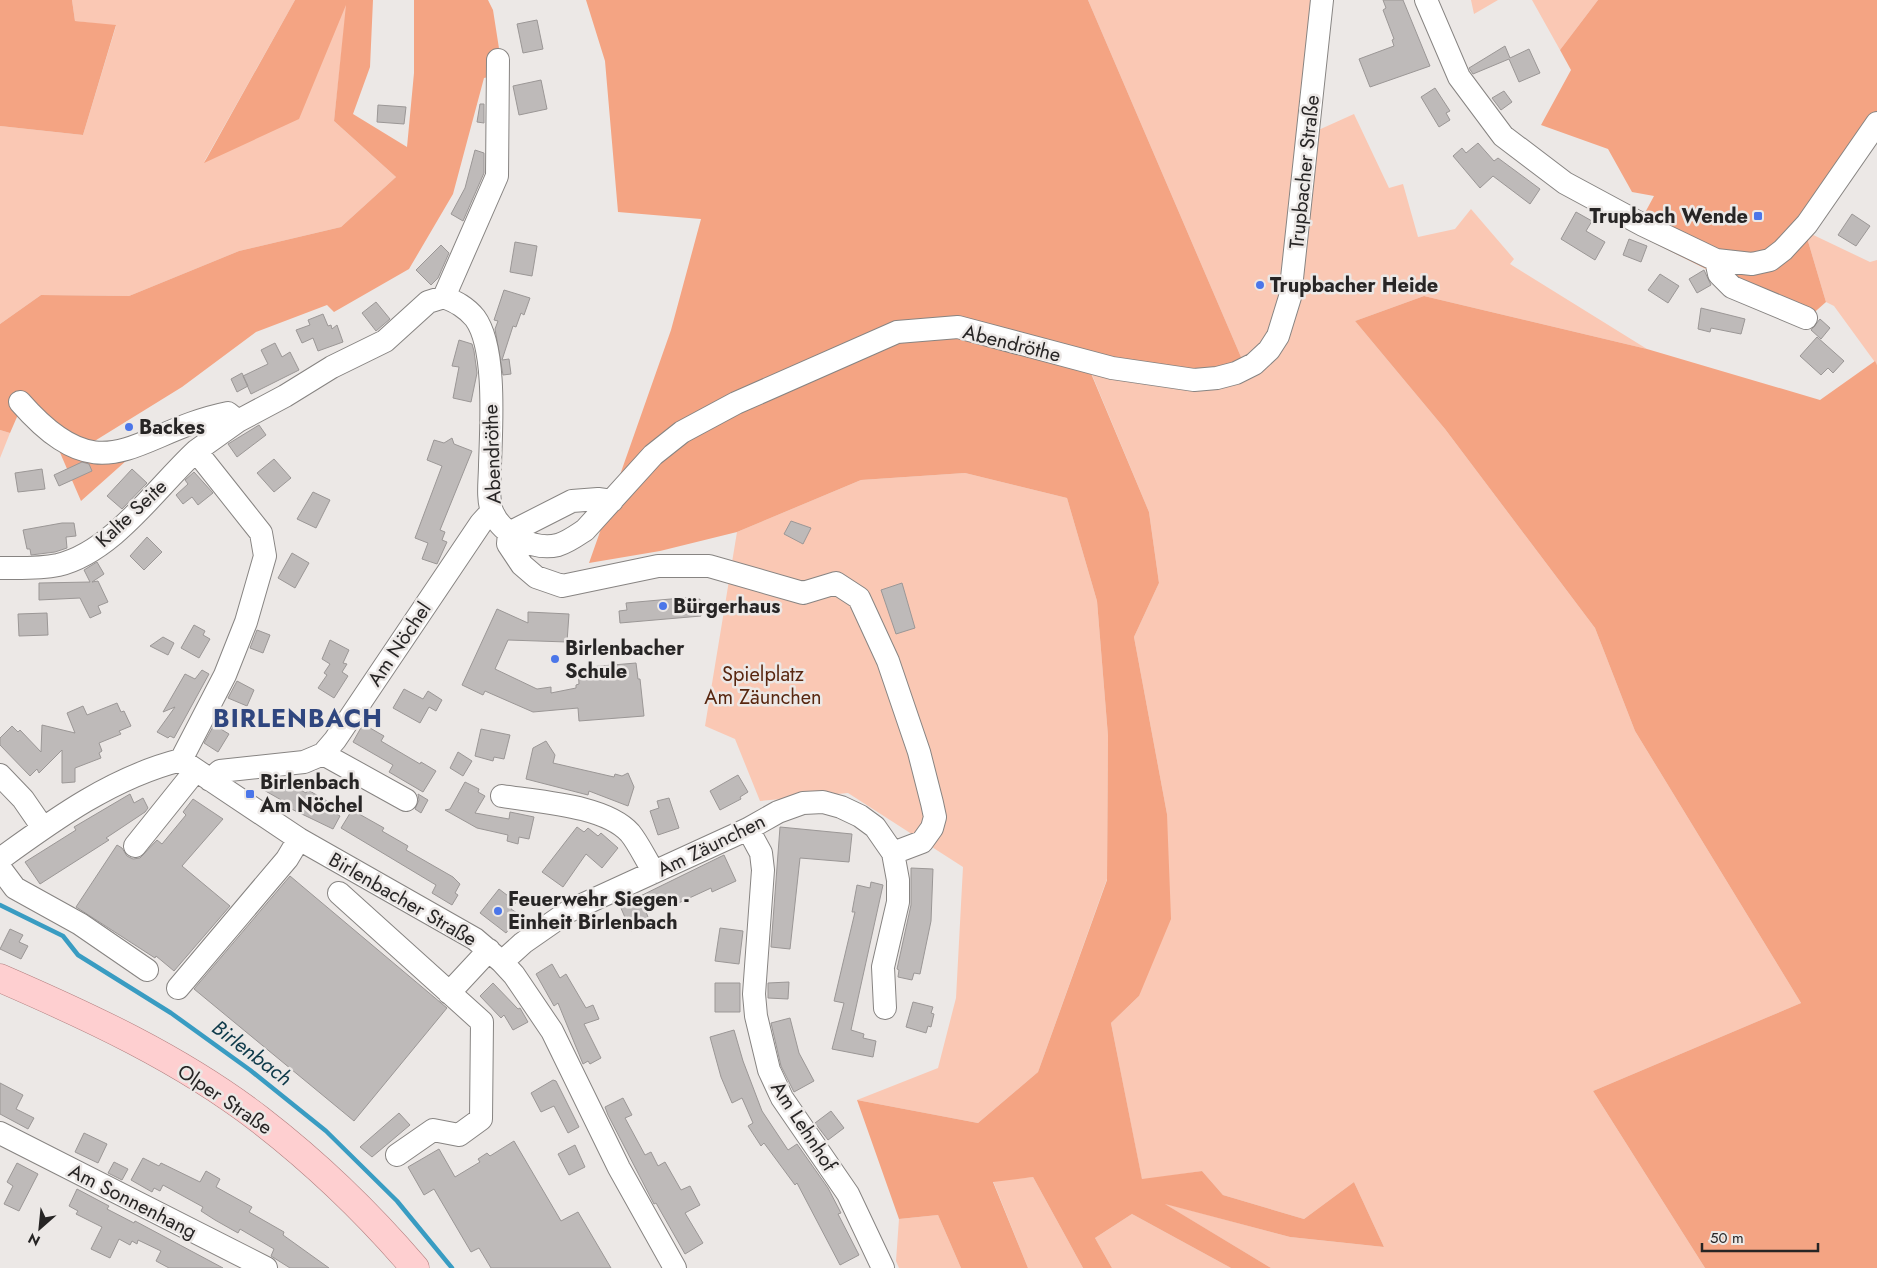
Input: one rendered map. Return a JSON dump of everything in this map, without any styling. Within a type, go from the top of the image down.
[{"type":"main road","name":"Olper Straße","points":[[0,978],[123,1035],[192,1075],[258,1118],[329,1178],[379,1226],[415,1268]]},
{"type":"street","name":"Trupbacher Straße","points":[[1254,364],[1269,350],[1278,336],[1290,297],[1322,0]]},
{"type":"street","points":[[1426,0],[1459,78],[1504,136],[1565,182],[1643,225],[1716,260],[1752,264],[1770,260],[1783,250],[1807,224],[1877,123]]},
{"type":"street","points":[[135,846],[195,770],[225,675],[246,622],[265,556],[261,533],[196,451],[238,421],[285,396],[332,367],[385,341],[428,302],[444,297],[497,176],[498,60]]},
{"type":"street","points":[[1716,260],[1719,274],[1732,287],[1806,318]]},
{"type":"street","name":"Abendröthe","points":[[444,297],[461,305],[475,319],[483,338],[489,368],[491,400],[489,490],[492,511],[509,533],[535,544],[557,545],[572,539],[585,530],[653,455],[682,432],[736,403],[897,332],[958,327],[1112,368],[1194,380],[1223,376],[1254,364]]},
{"type":"street","points":[[20,402],[61,442],[92,453],[118,453],[209,417],[228,413],[238,421]]},
{"type":"street","name":"Kalte Seite","points":[[0,568],[58,564],[87,552],[123,526],[196,451]]},
{"type":"street","points":[[612,501],[598,499],[572,501],[509,533],[508,544],[522,565],[536,577],[562,586],[658,566],[709,566],[803,593],[836,583],[859,598],[898,686],[920,752],[935,817],[932,828],[922,842],[892,853]]},
{"type":"street","name":"Am Nöchel","points":[[195,770],[220,771],[304,762],[322,754],[335,740],[481,523],[492,511]]},
{"type":"street","points":[[322,754],[406,800]]},
{"type":"street","points":[[0,859],[43,828],[118,784],[165,764],[195,770]]},
{"type":"street","name":"Birlenbacher Straße","points":[[195,770],[299,839],[448,923],[496,956],[514,975],[552,1031],[619,1168],[675,1268]]},
{"type":"street","points":[[0,775],[23,799],[43,828]]},
{"type":"street","points":[[502,796],[589,811],[611,818],[630,833],[654,872]]},
{"type":"street","name":"Am Zäunchen","points":[[449,993],[496,956],[523,943],[569,911],[748,829],[778,812],[803,803],[822,802],[841,807],[875,827],[892,853],[898,880],[898,902],[883,967],[885,1008]]},
{"type":"street","name":"Am Lehnhof","points":[[748,829],[761,853],[763,870],[754,994],[756,1016],[769,1070],[782,1098],[848,1194],[883,1268]]},
{"type":"street","points":[[178,988],[286,858],[299,839]]},
{"type":"street","points":[[0,868],[15,888],[80,924],[147,970]]},
{"type":"street","points":[[340,893],[482,1022],[482,1119],[459,1134],[433,1130],[397,1155]]},
{"type":"street","name":"Am Sonnenhang","points":[[0,1133],[266,1268]]},
{"type":"green space","points":[[72,0],[295,0],[204,162],[347,3],[334,121],[396,177],[341,227],[239,251],[129,296],[41,295],[0,324],[0,126],[83,135],[116,26],[75,21]]},
{"type":"green space","points":[[1088,0],[1322,0],[1314,132],[1354,114],[1389,188],[1403,184],[1418,237],[1455,229],[1471,209],[1514,259],[1510,264],[1647,349],[1424,296],[1355,321],[1445,429],[1595,628],[1635,731],[1801,1003],[1593,1091],[1705,1268],[1271,1268],[1163,1203],[1290,1237],[1384,1247],[1354,1182],[1304,1219],[1223,1195],[1202,1171],[1142,1180],[1111,1023],[1139,996],[1167,814],[1134,637],[1159,583],[1149,512],[1090,370],[1250,378]]},
{"type":"green space","points":[[1471,0],[1498,0],[1474,14]]},
{"type":"green space","points":[[1532,0],[1598,0],[1560,50]]},
{"type":"green space","points":[[1805,231],[1870,262],[1877,260],[1877,365],[1834,306],[1826,302]]},
{"type":"green space","points":[[0,430],[10,433],[0,458]]},
{"type":"green space","name":"Spielplatz Am Zäunchen","points":[[965,473],[1067,498],[1097,601],[1108,736],[1107,879],[1038,1072],[978,1123],[857,1100],[938,1068],[956,998],[963,867],[848,793],[760,801],[735,739],[705,726],[737,532],[861,480]]},
{"type":"green space","points":[[1033,1177],[1083,1268],[1028,1268],[993,1181]]},
{"type":"green space","points":[[1132,1214],[1231,1268],[1112,1268],[1095,1238]]},
{"type":"green space","points":[[938,1215],[961,1268],[899,1268],[896,1261],[899,1219]]},
{"type":"shaded area","points":[[0,0],[72,0],[75,21],[116,25],[83,135],[0,126]]},
{"type":"shaded area","points":[[295,0],[373,0],[370,67],[353,114],[407,147],[414,73],[414,0],[488,0],[493,10],[503,74],[484,78],[453,194],[409,269],[334,312],[327,305],[256,332],[182,387],[93,442],[136,452],[81,501],[58,448],[20,410],[10,433],[0,430],[0,324],[41,295],[129,296],[239,251],[341,227],[396,177],[334,121],[346,5],[299,119],[204,163]]},
{"type":"shaded area","points":[[586,0],[1088,0],[1250,378],[1090,371],[1149,512],[1159,583],[1134,637],[1167,814],[1171,919],[1139,996],[1111,1023],[1142,1179],[1202,1171],[1223,1195],[1304,1219],[1354,1182],[1384,1247],[1290,1237],[1165,1204],[1271,1268],[1231,1268],[1132,1214],[1095,1238],[1112,1268],[1083,1268],[1033,1177],[993,1182],[1028,1268],[961,1268],[938,1215],[899,1219],[857,1100],[978,1123],[1038,1072],[1107,880],[1108,736],[1097,601],[1067,498],[965,473],[861,480],[737,532],[660,551],[589,563],[671,330],[701,219],[618,212],[605,61]]},
{"type":"shaded area","points":[[1598,0],[1877,0],[1877,119],[1805,231],[1826,302],[1800,325],[1728,295],[1706,269],[1634,233],[1654,196],[1632,192],[1608,149],[1541,125],[1571,70],[1560,50]]},
{"type":"shaded area","points":[[1424,296],[1647,349],[1820,400],[1875,361],[1877,365],[1877,1268],[1705,1268],[1593,1091],[1801,1003],[1635,731],[1595,628],[1445,429],[1355,321]]},
{"type":"building","points":[[1383,0],[1403,0],[1430,66],[1370,87],[1359,59],[1394,46],[1392,40],[1394,39],[1383,10],[1386,8]]},
{"type":"building","points":[[537,20],[543,49],[523,53],[517,24]]},
{"type":"building","points":[[1505,46],[1510,58],[1529,49],[1540,73],[1519,82],[1509,59],[1473,74],[1469,68]]},
{"type":"building","points":[[541,80],[547,109],[519,115],[513,86]]},
{"type":"building","points":[[1435,88],[1450,111],[1446,113],[1450,120],[1439,127],[1421,97]]},
{"type":"building","points":[[1504,91],[1512,102],[1501,110],[1492,98]]},
{"type":"building","points":[[480,104],[484,104],[484,123],[477,122]]},
{"type":"building","points":[[378,105],[406,107],[404,124],[377,122]]},
{"type":"building","points":[[1478,143],[1494,161],[1498,158],[1540,189],[1530,204],[1493,176],[1480,188],[1453,156],[1462,148],[1466,153]]},
{"type":"building","points":[[475,150],[484,153],[484,173],[463,221],[451,214],[465,188]]},
{"type":"building","points":[[1576,212],[1592,221],[1586,231],[1605,242],[1595,260],[1561,239]]},
{"type":"building","points":[[1852,214],[1870,226],[1856,246],[1838,235]]},
{"type":"building","points":[[1629,239],[1647,246],[1641,262],[1623,255]]},
{"type":"building","points":[[515,242],[537,246],[532,276],[510,272]]},
{"type":"building","points":[[441,245],[449,253],[438,278],[431,285],[416,270]]},
{"type":"building","points":[[1704,270],[1711,285],[1697,293],[1689,279]]},
{"type":"building","points":[[1660,274],[1679,286],[1668,303],[1648,290]]},
{"type":"building","points":[[504,290],[530,298],[524,315],[521,313],[516,327],[513,326],[502,360],[509,359],[511,374],[503,375],[495,329],[498,321],[494,320]]},
{"type":"building","points":[[376,302],[390,319],[376,331],[362,313]]},
{"type":"building","points":[[1701,308],[1745,319],[1741,334],[1711,328],[1710,332],[1698,329]]},
{"type":"building","points":[[323,314],[328,326],[331,325],[332,329],[337,325],[343,342],[318,351],[313,338],[302,343],[296,330],[310,325],[308,320]]},
{"type":"building","points":[[1820,319],[1830,328],[1821,339],[1811,330]]},
{"type":"building","points":[[1817,337],[1844,361],[1833,373],[1828,368],[1821,375],[1800,356]]},
{"type":"building","points":[[459,340],[472,344],[474,351],[477,373],[471,402],[453,398],[459,367],[452,366]]},
{"type":"building","points":[[275,343],[282,357],[290,352],[299,370],[251,394],[243,376],[268,364],[261,350]]},
{"type":"building","points":[[242,373],[248,386],[237,392],[231,379]]},
{"type":"building","points":[[259,425],[266,435],[237,457],[228,444]]},
{"type":"building","points":[[452,438],[454,444],[472,451],[440,530],[445,532],[442,540],[447,542],[437,564],[422,559],[428,543],[415,538],[442,466],[427,460],[434,440],[444,443]]},
{"type":"building","points":[[274,459],[291,478],[274,492],[257,473]]},
{"type":"building","points":[[82,462],[89,464],[92,471],[59,486],[54,475]]},
{"type":"building","points":[[42,469],[45,489],[18,492],[15,473]]},
{"type":"building","points":[[132,469],[147,483],[122,509],[107,496]]},
{"type":"building","points":[[194,472],[213,493],[198,505],[192,497],[183,504],[176,495],[188,484],[185,480]]},
{"type":"building","points":[[313,492],[330,500],[316,528],[297,519]]},
{"type":"building","points":[[791,521],[811,528],[803,544],[784,534]]},
{"type":"building","points":[[62,523],[74,523],[76,536],[66,537],[67,548],[55,552],[31,555],[30,549],[27,549],[23,530]]},
{"type":"building","points":[[147,537],[162,552],[144,570],[130,556]]},
{"type":"building","points":[[292,553],[309,563],[295,588],[278,578]]},
{"type":"building","points":[[97,562],[104,574],[92,582],[98,581],[108,602],[98,606],[101,613],[90,618],[80,598],[39,600],[39,583],[90,582],[84,570]]},
{"type":"building","points":[[902,583],[915,628],[896,634],[881,590]]},
{"type":"building","name":"Bürgerhaus","points":[[693,597],[693,600],[700,599],[701,616],[620,623],[619,611],[627,610],[626,603]]},
{"type":"building","points":[[497,609],[528,623],[528,612],[569,614],[567,642],[508,640],[495,669],[537,689],[551,687],[551,693],[576,688],[576,685],[579,684],[578,668],[636,663],[638,679],[640,679],[644,716],[579,721],[578,708],[533,712],[485,691],[483,695],[462,685]]},
{"type":"building","points":[[47,613],[48,635],[19,636],[18,614]]},
{"type":"building","points":[[194,625],[205,631],[203,635],[210,639],[199,658],[181,648]]},
{"type":"building","points":[[257,630],[270,635],[263,653],[250,648]]},
{"type":"building","points":[[163,637],[174,643],[168,655],[150,646]]},
{"type":"building","points":[[330,640],[349,650],[343,663],[347,664],[342,672],[348,676],[334,698],[318,688],[327,675],[324,673],[330,664],[322,659]]},
{"type":"building","points":[[202,670],[209,674],[174,738],[170,736],[168,738],[157,732],[175,707],[163,712],[185,674],[195,679]]},
{"type":"building","points":[[237,681],[254,690],[247,706],[228,698]]},
{"type":"building","points":[[404,689],[423,699],[428,691],[442,700],[436,711],[429,707],[420,723],[393,708]]},
{"type":"building","points":[[117,703],[121,712],[124,711],[131,726],[119,731],[121,734],[99,743],[102,751],[99,753],[101,758],[75,768],[75,782],[62,783],[62,750],[39,773],[37,769],[30,776],[0,745],[0,738],[12,726],[18,732],[20,730],[41,752],[42,725],[75,733],[67,713],[83,706],[87,715]]},
{"type":"building","points":[[237,710],[250,716],[244,728],[232,723]]},
{"type":"building","points":[[363,724],[384,736],[381,741],[420,764],[421,762],[436,771],[423,792],[389,772],[393,765],[353,742]]},
{"type":"building","points":[[214,725],[229,734],[218,752],[204,743]]},
{"type":"building","points":[[481,729],[510,735],[504,759],[494,757],[493,761],[475,756]]},
{"type":"building","points":[[546,741],[555,755],[553,763],[614,777],[615,774],[622,776],[628,773],[634,787],[628,806],[589,791],[588,795],[526,779],[533,748]]},
{"type":"building","points":[[458,752],[472,761],[463,776],[450,768]]},
{"type":"building","points":[[738,775],[748,792],[740,797],[741,799],[720,810],[710,791]]},
{"type":"building","points":[[268,779],[272,779],[289,789],[292,785],[306,793],[308,790],[327,801],[324,807],[340,816],[333,829],[281,804],[283,801],[262,789]]},
{"type":"building","points":[[465,782],[479,789],[478,792],[485,796],[475,813],[509,819],[510,812],[534,817],[529,839],[519,837],[518,844],[507,841],[508,835],[477,828],[445,810],[450,809]]},
{"type":"building","points":[[130,794],[134,803],[143,798],[148,808],[145,812],[106,838],[109,840],[40,884],[25,862],[76,830],[74,827]]},
{"type":"building","points":[[418,794],[428,800],[421,813],[415,809],[419,800]]},
{"type":"building","points":[[669,798],[679,828],[658,835],[650,811],[659,808],[657,801]]},
{"type":"building","points":[[193,799],[223,819],[182,866],[230,906],[174,971],[156,956],[155,958],[76,907],[117,845],[122,848],[127,856],[133,859],[140,858],[157,840],[162,844],[186,815],[183,812]]},
{"type":"building","points":[[352,810],[384,828],[382,831],[408,846],[406,850],[453,877],[460,884],[455,893],[458,895],[452,905],[432,893],[436,885],[341,828]]},
{"type":"building","points":[[577,827],[584,832],[588,828],[598,836],[601,833],[618,848],[602,868],[586,854],[563,887],[542,872]]},
{"type":"building","points":[[780,827],[852,834],[849,862],[800,858],[790,949],[771,947]]},
{"type":"building","points":[[724,855],[736,881],[712,892],[711,888],[672,906],[669,901],[646,912],[650,922],[631,931],[620,906]]},
{"type":"building","points":[[911,868],[933,869],[931,921],[920,974],[914,973],[912,980],[898,977],[899,970],[897,969],[911,905]]},
{"type":"building","points":[[290,876],[447,1008],[354,1121],[194,989]]},
{"type":"building","points":[[871,882],[883,885],[851,1030],[864,1034],[863,1038],[876,1041],[873,1057],[832,1049],[844,1003],[834,1001],[855,912],[852,912],[857,885],[870,888]]},
{"type":"building","name":"Feuerwehr Siegen - Einheit Birlenbach","points":[[499,889],[516,902],[511,909],[520,915],[506,933],[480,913]]},
{"type":"building","points":[[720,928],[743,931],[739,964],[715,961]]},
{"type":"building","points":[[10,929],[23,935],[19,942],[28,946],[21,959],[0,949]]},
{"type":"building","points":[[552,964],[560,978],[566,974],[586,1008],[593,1005],[599,1019],[584,1024],[601,1058],[590,1064],[588,1061],[583,1064],[558,1003],[554,1006],[536,974]]},
{"type":"building","points":[[789,982],[788,999],[768,998],[768,983]]},
{"type":"building","points":[[493,983],[518,1009],[520,1008],[528,1022],[513,1030],[504,1015],[501,1018],[480,996]]},
{"type":"building","points":[[715,983],[740,983],[740,1012],[715,1012]]},
{"type":"building","points":[[913,1002],[933,1007],[931,1013],[934,1014],[931,1027],[928,1026],[926,1033],[906,1027]]},
{"type":"building","points":[[790,1018],[799,1053],[814,1081],[794,1092],[781,1066],[771,1023]]},
{"type":"building","points":[[734,1030],[743,1061],[762,1111],[788,1150],[797,1144],[828,1188],[841,1213],[838,1214],[859,1255],[840,1265],[797,1183],[795,1185],[764,1143],[761,1146],[748,1126],[753,1123],[742,1098],[732,1103],[721,1077],[710,1037]]},
{"type":"building","points":[[553,1080],[556,1081],[579,1127],[568,1133],[554,1106],[541,1112],[531,1093]]},
{"type":"building","points":[[0,1083],[23,1095],[16,1109],[34,1118],[28,1129],[0,1114]]},
{"type":"building","points":[[623,1098],[632,1115],[625,1118],[645,1155],[651,1152],[658,1166],[665,1162],[681,1190],[690,1186],[700,1205],[685,1213],[703,1243],[685,1254],[656,1203],[654,1204],[608,1115],[605,1107]]},
{"type":"building","points":[[831,1111],[844,1128],[828,1140],[815,1123]]},
{"type":"building","points":[[399,1113],[410,1125],[372,1157],[360,1147]]},
{"type":"building","points":[[84,1133],[107,1144],[98,1163],[75,1152]]},
{"type":"building","points":[[514,1141],[561,1221],[578,1212],[611,1268],[491,1268],[479,1248],[471,1252],[434,1189],[424,1195],[408,1167],[439,1149],[455,1177],[480,1162],[478,1159],[487,1153],[490,1156]]},
{"type":"building","points":[[575,1145],[585,1167],[569,1175],[558,1154]]},
{"type":"building","points":[[143,1158],[159,1166],[161,1163],[200,1182],[206,1171],[220,1179],[216,1187],[252,1207],[249,1212],[284,1232],[283,1235],[329,1268],[290,1268],[271,1256],[274,1249],[240,1229],[238,1233],[215,1220],[201,1211],[203,1207],[163,1185],[160,1191],[154,1188],[152,1192],[131,1180]]},
{"type":"building","points":[[114,1162],[128,1169],[122,1180],[108,1173]]},
{"type":"building","points":[[17,1163],[38,1174],[19,1211],[4,1204],[13,1186],[7,1182]]},
{"type":"building","points":[[77,1189],[109,1206],[107,1209],[134,1223],[135,1221],[223,1268],[169,1268],[156,1261],[161,1251],[138,1240],[137,1244],[132,1241],[130,1245],[119,1239],[110,1258],[91,1249],[102,1227],[76,1214],[78,1211],[69,1206]]},
{"type":"waterway","name":"Birlenbach","points":[[0,905],[63,936],[78,955],[171,1013],[250,1070],[326,1131],[397,1201],[452,1268]]},
{"type":"place","name":"Trupbach Wende","points":[[1758,216]]},
{"type":"place","name":"Trupbacher Heide","points":[[1260,285]]},
{"type":"place","name":"Backes","points":[[129,427]]},
{"type":"place","name":"Bürgerhaus","points":[[663,606]]},
{"type":"place","name":"Birlenbacher Schule","points":[[555,659]]},
{"type":"place","name":"Birlenbach Am Nöchel","points":[[250,794]]},
{"type":"place","name":"Feuerwehr Siegen - Einheit Birlenbach","points":[[498,911]]},
{"type":"district","name":"BIRLENBACH","points":[[298,718]]}]
